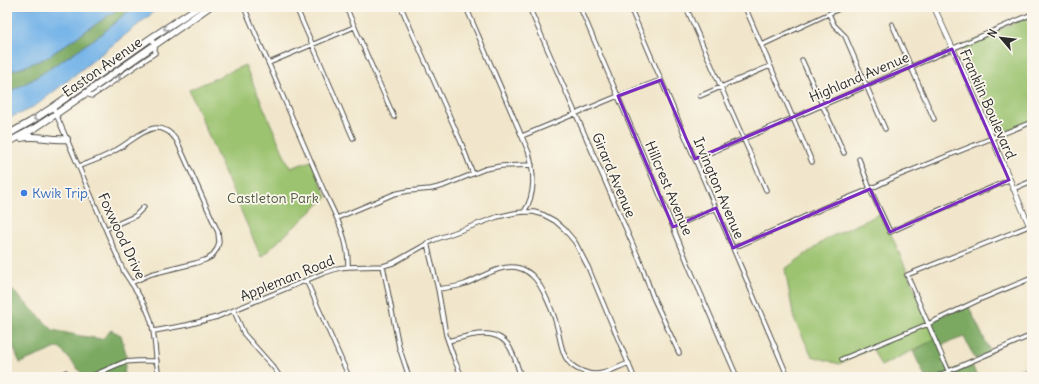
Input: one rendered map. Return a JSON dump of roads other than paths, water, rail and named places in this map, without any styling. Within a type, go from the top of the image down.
[{"type":"main road","name":"Easton Avenue","points":[[7,135],[30,122],[150,38],[198,7]]},
{"type":"main road","name":"Easton Avenue","points":[[7,142],[35,128],[56,114],[209,7]]},
{"type":"main road","points":[[15,139],[25,137],[59,140],[67,139]]},
{"type":"street","points":[[244,7],[337,218],[344,236],[348,267]]},
{"type":"street","points":[[296,7],[353,138]]},
{"type":"street","points":[[346,7],[394,117]]},
{"type":"street","points":[[401,7],[473,174]]},
{"type":"street","points":[[466,7],[529,153],[533,175],[532,195],[524,212]]},
{"type":"street","name":"Girard Avenue","points":[[529,7],[640,261],[653,297],[679,353]]},
{"type":"street","name":"Hillcrest Avenue","points":[[580,7],[737,377]]},
{"type":"street","name":"Irvington Avenue","points":[[630,7],[788,377]]},
{"type":"street","points":[[686,7],[766,190]]},
{"type":"street","points":[[745,7],[812,162]]},
{"type":"street","points":[[762,45],[844,7]]},
{"type":"street","name":"Franklin Boulevard","points":[[934,7],[974,95],[1032,232]]},
{"type":"street","points":[[829,14],[834,25],[845,36],[886,129]]},
{"type":"street","name":"Highland Avenue","points":[[695,159],[1032,14]]},
{"type":"street","points":[[892,24],[934,119]]},
{"type":"street","points":[[269,63],[354,27]]},
{"type":"street","points":[[85,93],[92,96],[155,53],[155,45],[150,38]]},
{"type":"street","points":[[802,60],[844,153]]},
{"type":"street","points":[[116,62],[118,70]]},
{"type":"street","points":[[700,96],[770,66]]},
{"type":"street","points":[[522,136],[618,96],[661,80]]},
{"type":"street","name":"Foxwood Drive","points":[[52,107],[124,272],[148,314],[154,331],[156,361],[159,377]]},
{"type":"street","points":[[733,248],[895,177],[1032,122]]},
{"type":"street","points":[[79,166],[92,162],[117,150],[140,133],[149,129],[161,128],[174,136],[177,141],[212,218],[218,232],[220,242],[211,257],[196,263],[151,274],[131,283]]},
{"type":"street","points":[[859,159],[870,189],[890,232],[923,216],[1009,180]]},
{"type":"street","points":[[337,218],[394,194],[432,189],[485,169],[501,166],[532,165]]},
{"type":"street","points":[[1014,189],[1032,181]]},
{"type":"street","points":[[106,229],[135,216],[144,207]]},
{"type":"street","points":[[673,227],[716,208]]},
{"type":"street","name":"Appleman Road","points":[[154,331],[217,318],[306,280],[334,270],[348,267],[383,266],[393,263],[427,243],[497,217],[515,213],[534,212],[544,215],[555,222],[564,229],[575,242],[588,267],[634,377]]},
{"type":"street","points":[[951,377],[907,276],[1029,226]]},
{"type":"street","points":[[427,243],[448,341],[462,377]]},
{"type":"street","points":[[383,266],[399,347],[409,377]]},
{"type":"street","points":[[438,289],[465,284],[504,267],[520,268],[534,276],[540,283],[556,323],[563,351],[570,364],[578,370],[592,374],[608,372],[628,363]]},
{"type":"street","points":[[842,359],[928,324],[981,299],[1032,278]]},
{"type":"street","points":[[306,280],[349,377]]},
{"type":"street","points":[[234,311],[244,334],[280,377]]},
{"type":"street","points":[[448,341],[479,334],[493,335],[503,341],[510,349],[521,377]]},
{"type":"street","points":[[935,377],[1032,335]]},
{"type":"street","points":[[89,377],[124,362],[138,360],[156,361]]},
{"type":"street","points":[[54,377],[66,372]]},
{"type":"water","points":[[18,7],[121,7],[46,58],[18,69],[7,71],[7,10]]},
{"type":"water","points":[[133,7],[159,7],[38,104],[22,113],[7,118],[7,93],[34,79],[102,34]]},
{"type":"place","name":"Kwik Trip","points":[[24,193]]},
{"type":"park label","name":"Castleton Park","points":[[273,198]]}]
